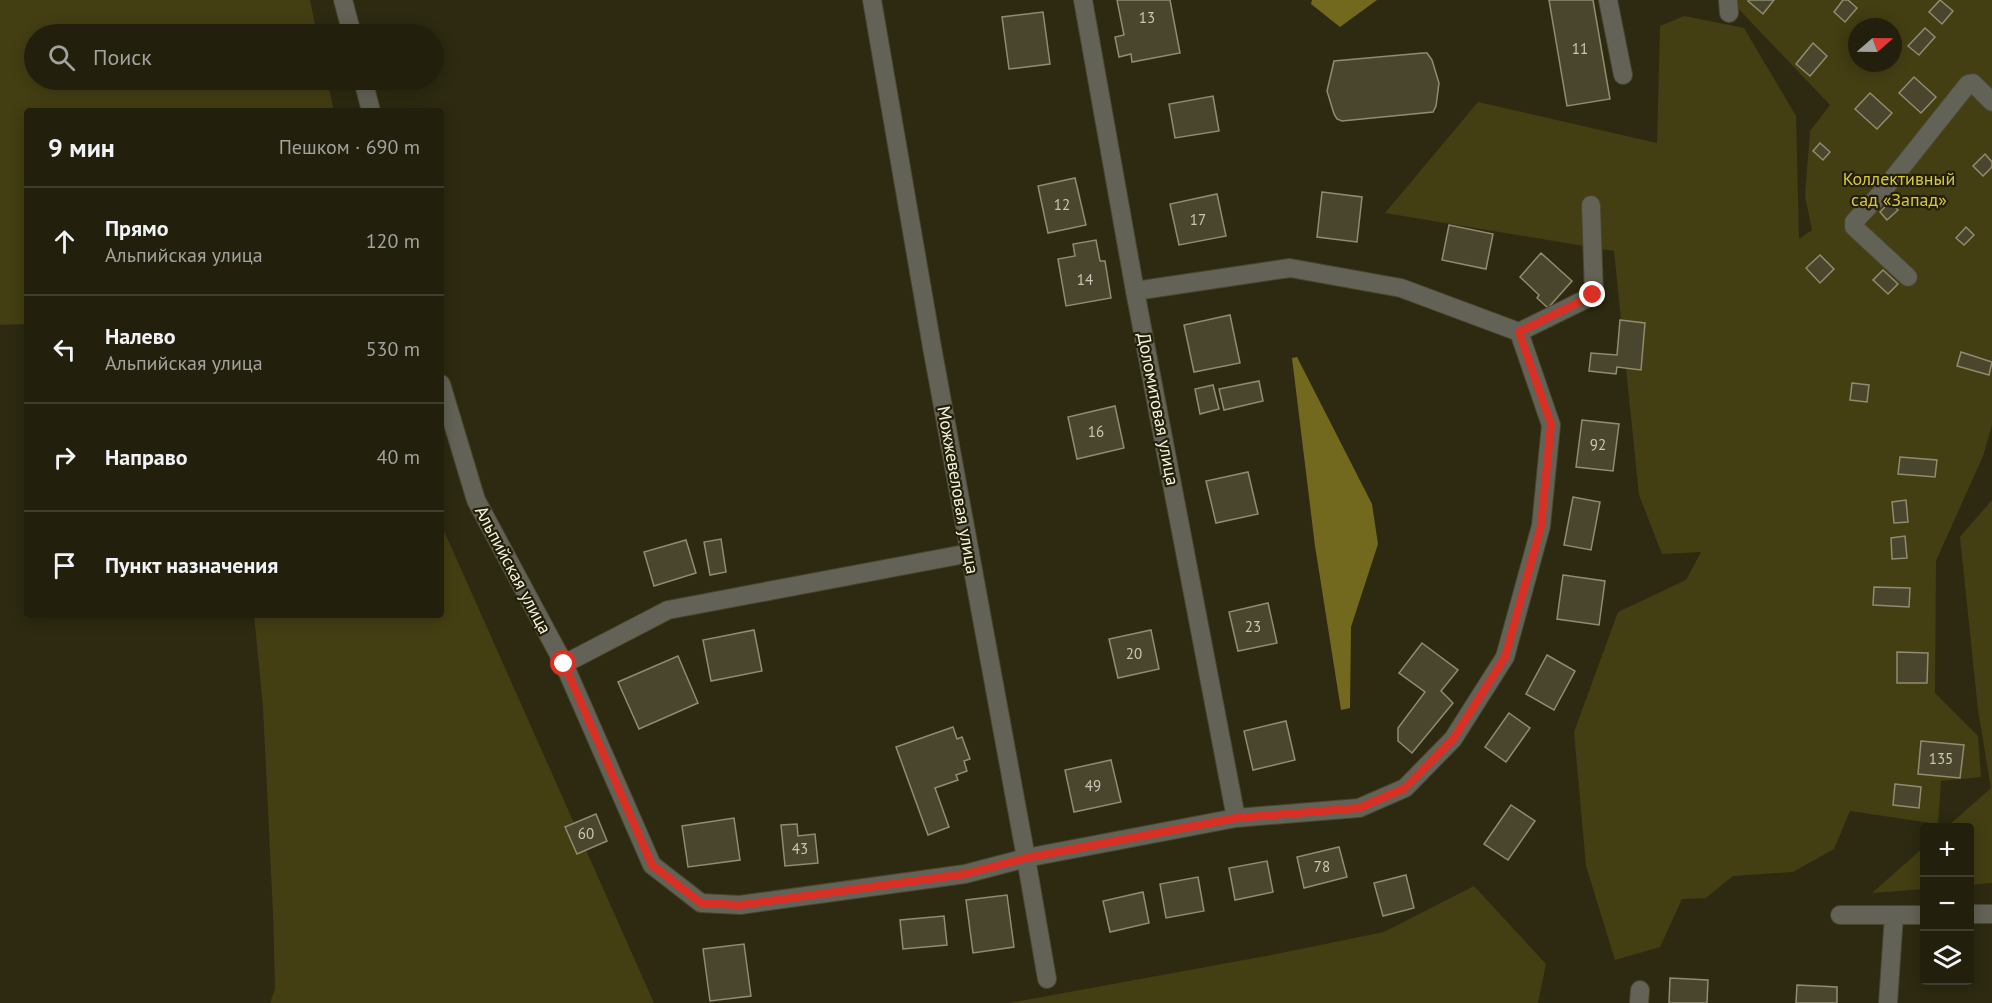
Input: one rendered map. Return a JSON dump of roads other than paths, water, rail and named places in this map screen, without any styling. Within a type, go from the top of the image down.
[{"type":"street","points":[[343,0],[349,24]]},
{"type":"street","name":"Можжевеловая улица","points":[[872,0],[932,347],[1047,979]]},
{"type":"street","name":"Доломитовая улица","points":[[1083,0],[1135,291],[1236,818]]},
{"type":"street","points":[[1608,0],[1623,75]]},
{"type":"street","points":[[1908,277],[1854,227],[1854,222],[1882,192],[1968,84],[1973,83],[1992,102]]},
{"type":"street","points":[[366,90],[370,108]]},
{"type":"street","points":[[1135,291],[1290,268],[1401,288],[1519,332],[1593,295],[1591,205]]},
{"type":"street","name":"Альпийская улица","points":[[444,394],[476,500],[564,664],[652,865],[701,903],[740,905],[965,874],[1026,858],[1236,818],[1359,808],[1405,788],[1453,739],[1505,657],[1541,526],[1551,424],[1519,332]]},
{"type":"street","points":[[564,664],[668,610],[970,553]]},
{"type":"street","points":[[1974,915],[1992,914]]},
{"type":"street","points":[[1840,915],[1920,915]]},
{"type":"street","points":[[1888,1003],[1894,915]]},
{"type":"park label","name":"Коллективный сад «Запад»","points":[[1899,189]]}]
